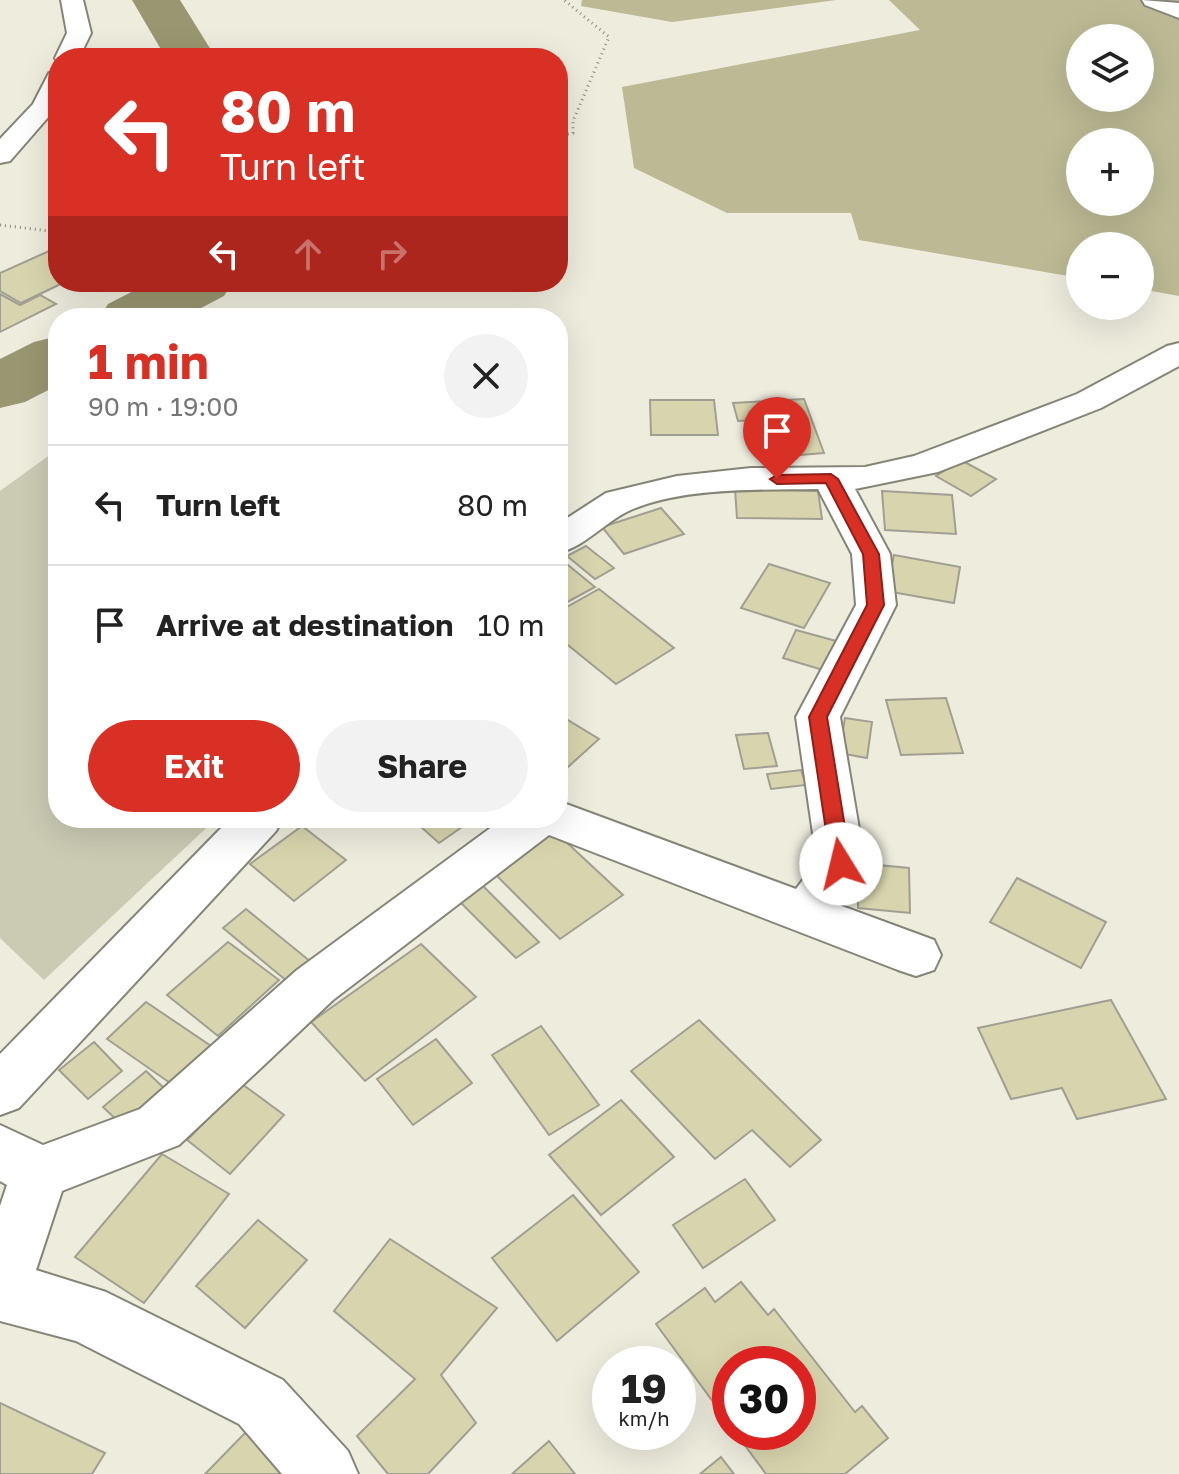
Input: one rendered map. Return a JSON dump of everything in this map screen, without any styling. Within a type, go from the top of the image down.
[{"type":"street","points":[[72,0],[79,33],[72,48]]},
{"type":"street","points":[[1153,0],[1179,11]]},
{"type":"street","points":[[0,155],[48,99]]},
{"type":"street","points":[[568,534],[619,501],[677,487],[751,479],[865,478],[925,464],[1089,401],[1179,353]]},
{"type":"street","points":[[805,914],[841,864],[818,717],[876,605],[871,554],[831,479]]},
{"type":"street","points":[[568,823],[916,955]]},
{"type":"street","points":[[0,1091],[250,828]]},
{"type":"street","points":[[325,1474],[261,1402],[85,1313],[0,1290],[20,1162],[159,1127],[315,985],[525,828]]},
{"type":"path","points":[[564,0],[609,37],[573,121],[573,133],[568,134]]},
{"type":"path","points":[[0,225],[48,231]]},
{"type":"green space","points":[[48,456],[48,828],[206,828],[44,980],[0,938],[0,491]]},
{"type":"shaded area","points":[[582,0],[836,0],[672,22],[581,6]]},
{"type":"shaded area","points":[[889,0],[1179,0],[1179,296],[1154,292],[1154,232],[1066,232],[1066,276],[859,240],[851,213],[727,213],[634,168],[622,87],[920,30]]},
{"type":"building","points":[[48,251],[48,290],[21,303],[0,291],[0,273]]},
{"type":"building","points":[[0,294],[20,305],[40,295],[56,304],[0,332]]},
{"type":"building","points":[[804,399],[824,453],[787,456],[775,419],[738,421],[733,403]]},
{"type":"building","points":[[650,400],[714,400],[718,435],[651,435]]},
{"type":"building","points":[[961,460],[996,479],[971,496],[936,476]]},
{"type":"building","points":[[735,489],[818,491],[822,519],[737,518]]},
{"type":"building","points":[[882,491],[952,495],[956,534],[885,530]]},
{"type":"building","points":[[661,508],[684,534],[624,554],[602,527]]},
{"type":"building","points":[[586,546],[614,568],[595,579],[568,555]]},
{"type":"building","points":[[894,555],[960,567],[954,603],[886,591]]},
{"type":"building","points":[[769,564],[830,583],[804,628],[741,608]]},
{"type":"building","points":[[568,565],[595,587],[568,602]]},
{"type":"building","points":[[599,589],[674,648],[616,684],[568,645],[568,606]]},
{"type":"building","points":[[796,630],[836,641],[823,670],[783,658]]},
{"type":"building","points":[[946,698],[963,753],[901,755],[886,700]]},
{"type":"building","points":[[845,718],[872,722],[867,758],[839,753]]},
{"type":"building","points":[[568,720],[599,739],[568,767]]},
{"type":"building","points":[[768,733],[777,766],[744,769],[736,735]]},
{"type":"building","points":[[801,770],[806,785],[771,789],[767,774]]},
{"type":"building","points":[[299,828],[305,828],[346,860],[294,901],[250,864]]},
{"type":"building","points":[[422,828],[461,828],[439,843]]},
{"type":"building","points":[[543,828],[551,828],[623,895],[560,939],[486,865]]},
{"type":"building","points":[[857,863],[909,868],[910,913],[858,908]]},
{"type":"building","points":[[1017,878],[1106,922],[1081,968],[990,922]]},
{"type":"building","points":[[476,879],[539,942],[516,958],[453,895]]},
{"type":"building","points":[[246,909],[311,962],[288,982],[223,928]]},
{"type":"building","points":[[228,942],[279,980],[218,1036],[167,995]]},
{"type":"building","points":[[421,944],[476,997],[365,1081],[311,1022]]},
{"type":"building","points":[[1111,1000],[1166,1099],[1077,1119],[1062,1088],[1011,1099],[978,1028]]},
{"type":"building","points":[[146,1002],[211,1046],[173,1085],[107,1039]]},
{"type":"building","points":[[699,1020],[821,1140],[790,1167],[752,1130],[715,1159],[631,1071]]},
{"type":"building","points":[[541,1026],[599,1105],[549,1135],[492,1055]]},
{"type":"building","points":[[436,1039],[472,1083],[413,1125],[377,1079]]},
{"type":"building","points":[[94,1042],[122,1071],[88,1099],[59,1070]]},
{"type":"building","points":[[146,1071],[166,1090],[124,1127],[103,1107]]},
{"type":"building","points":[[242,1084],[284,1115],[230,1174],[187,1140]]},
{"type":"building","points":[[621,1100],[674,1157],[601,1215],[549,1155]]},
{"type":"building","points":[[162,1154],[229,1194],[144,1303],[75,1257]]},
{"type":"building","points":[[745,1179],[775,1220],[703,1268],[673,1225]]},
{"type":"building","points":[[573,1195],[639,1272],[557,1341],[492,1258]]},
{"type":"building","points":[[258,1220],[307,1260],[245,1328],[196,1286]]},
{"type":"building","points":[[390,1239],[497,1308],[441,1375],[476,1423],[428,1474],[388,1474],[357,1436],[415,1379],[334,1311]]},
{"type":"building","points":[[741,1282],[768,1315],[774,1309],[803,1346],[712,1346],[712,1400],[696,1379],[696,1346],[672,1346],[656,1324],[705,1288],[715,1302]]},
{"type":"building","points":[[816,1362],[855,1412],[862,1406],[888,1438],[845,1474],[766,1474],[748,1450],[816,1450]]},
{"type":"building","points":[[0,1403],[105,1453],[92,1474],[0,1474]]},
{"type":"building","points":[[246,1432],[285,1474],[205,1474]]},
{"type":"building","points":[[549,1441],[575,1474],[512,1474]]},
{"type":"building","points":[[721,1457],[734,1474],[700,1474]]},
{"type":"waterway","points":[[156,0],[185,48]]},
{"type":"waterway","points":[[151,308],[182,292]]},
{"type":"waterway","points":[[0,387],[48,362]]},
{"type":"route","points":[[777,479],[831,479],[871,554],[876,605],[818,717],[841,864]]}]
